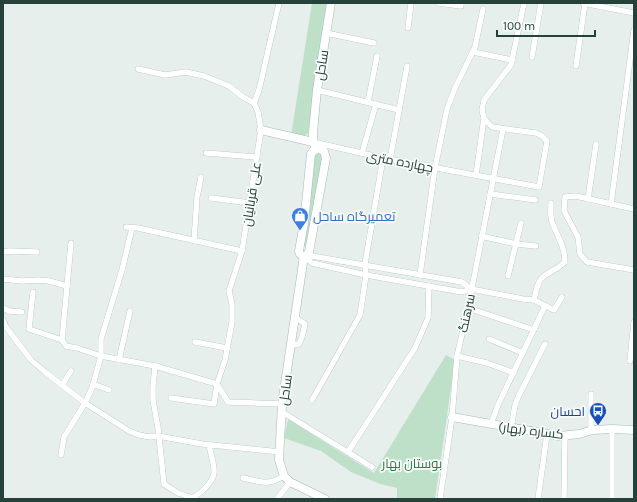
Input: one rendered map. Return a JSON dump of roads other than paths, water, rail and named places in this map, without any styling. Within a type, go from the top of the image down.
[{"type":"street","points":[[138,68],[165,74],[186,72],[204,76],[228,86],[254,103],[259,90],[279,3]]},
{"type":"street","name":"ساحل","points":[[304,256],[300,254],[299,251],[304,223],[311,154],[315,146],[317,90],[331,3]]},
{"type":"street","points":[[408,28],[412,3]]},
{"type":"street","points":[[441,3],[461,6],[461,3]]},
{"type":"street","points":[[476,175],[484,118],[482,110],[484,100],[510,65],[524,3]]},
{"type":"street","points":[[532,57],[541,3]]},
{"type":"street","points":[[576,66],[584,3],[634,13]]},
{"type":"street","points":[[420,275],[435,168],[447,108],[455,88],[475,48],[483,9]]},
{"type":"street","points":[[611,204],[634,30]]},
{"type":"street","points":[[326,33],[374,43]]},
{"type":"street","points":[[473,52],[512,60]]},
{"type":"street","points":[[368,102],[377,56]]},
{"type":"street","points":[[390,160],[407,66]]},
{"type":"street","points":[[317,90],[399,110]]},
{"type":"street","name":"علی قربانیان","points":[[171,398],[214,404],[217,384],[225,360],[232,322],[232,304],[229,291],[242,251],[261,130],[258,112],[254,103]]},
{"type":"street","points":[[362,153],[376,104]]},
{"type":"street","points":[[484,118],[492,127],[503,129]]},
{"type":"street","name":"چهارده متری","points":[[261,130],[315,146],[362,153],[390,160],[539,187],[547,141],[536,133],[503,129]]},
{"type":"street","name":"سرهنگ","points":[[440,499],[452,417],[457,356],[468,308],[503,129]]},
{"type":"street","points":[[588,199],[596,144]]},
{"type":"street","name":"ساحل","points":[[284,476],[279,460],[282,408],[304,256],[309,252],[326,158],[324,151],[315,146]]},
{"type":"street","points":[[206,153],[257,157]]},
{"type":"street","points":[[312,400],[360,315],[366,274],[365,264],[383,158]]},
{"type":"street","points":[[194,241],[200,177]]},
{"type":"street","points":[[490,194],[536,200]]},
{"type":"street","points":[[634,209],[576,196],[565,197],[564,211],[578,237],[580,254],[587,262],[634,270]]},
{"type":"street","points":[[211,198],[250,204]]},
{"type":"street","points":[[534,300],[536,286],[541,278],[559,268],[565,262],[565,255],[552,220],[551,203]]},
{"type":"street","points":[[508,276],[521,223]]},
{"type":"street","points":[[61,455],[64,437],[85,403],[93,384],[101,356],[101,339],[122,270],[129,228],[242,251]]},
{"type":"street","points":[[481,236],[516,244],[536,246]]},
{"type":"street","points":[[62,340],[72,243]]},
{"type":"street","points":[[3,252],[37,252]]},
{"type":"street","points":[[304,256],[365,264],[462,282],[471,289],[534,300],[554,310],[562,297]]},
{"type":"street","points":[[304,256],[312,263],[366,274],[462,292],[471,289]]},
{"type":"street","points":[[3,279],[44,281],[67,286]]},
{"type":"street","points":[[348,452],[415,348],[428,318],[429,286]]},
{"type":"street","points":[[33,292],[29,329],[62,340],[66,346],[101,356],[155,366],[217,384],[228,402],[282,408],[372,467]]},
{"type":"street","points":[[491,424],[498,405],[545,306]]},
{"type":"street","points":[[3,308],[9,311],[22,312]]},
{"type":"street","points":[[468,308],[534,330]]},
{"type":"street","points":[[119,360],[130,312]]},
{"type":"street","points":[[3,320],[6,327],[31,360],[44,372],[85,403],[129,432],[150,437],[158,436],[209,444],[280,452]]},
{"type":"street","points":[[630,361],[634,322]]},
{"type":"street","points":[[489,339],[523,353]]},
{"type":"street","points":[[195,342],[227,348]]},
{"type":"street","points":[[511,428],[518,395],[546,344]]},
{"type":"street","points":[[457,356],[487,363],[514,374]]},
{"type":"street","points":[[155,366],[153,400],[158,428],[164,484],[178,493],[193,498],[200,493],[214,474],[209,444]]},
{"type":"street","points":[[62,385],[71,371]]},
{"type":"street","points":[[93,384],[108,390]]},
{"type":"street","points":[[591,394],[591,430]]},
{"type":"street","name":"کساره (بهار)","points":[[452,417],[547,434],[579,434],[591,430],[612,428],[634,430]]},
{"type":"street","points":[[612,428],[612,499]]},
{"type":"street","points":[[538,499],[547,434]]},
{"type":"street","points":[[564,499],[565,435]]},
{"type":"street","points":[[243,478],[267,483],[284,476],[290,482],[325,499]]},
{"type":"street","points":[[277,499],[290,482]]},
{"type":"place","name":"تعمیرگاه ساحل","points":[[300,231]]},
{"type":"place","name":"احسان","points":[[598,426]]},
{"type":"park label","name":"بوستان بهار","points":[[412,463]]}]
